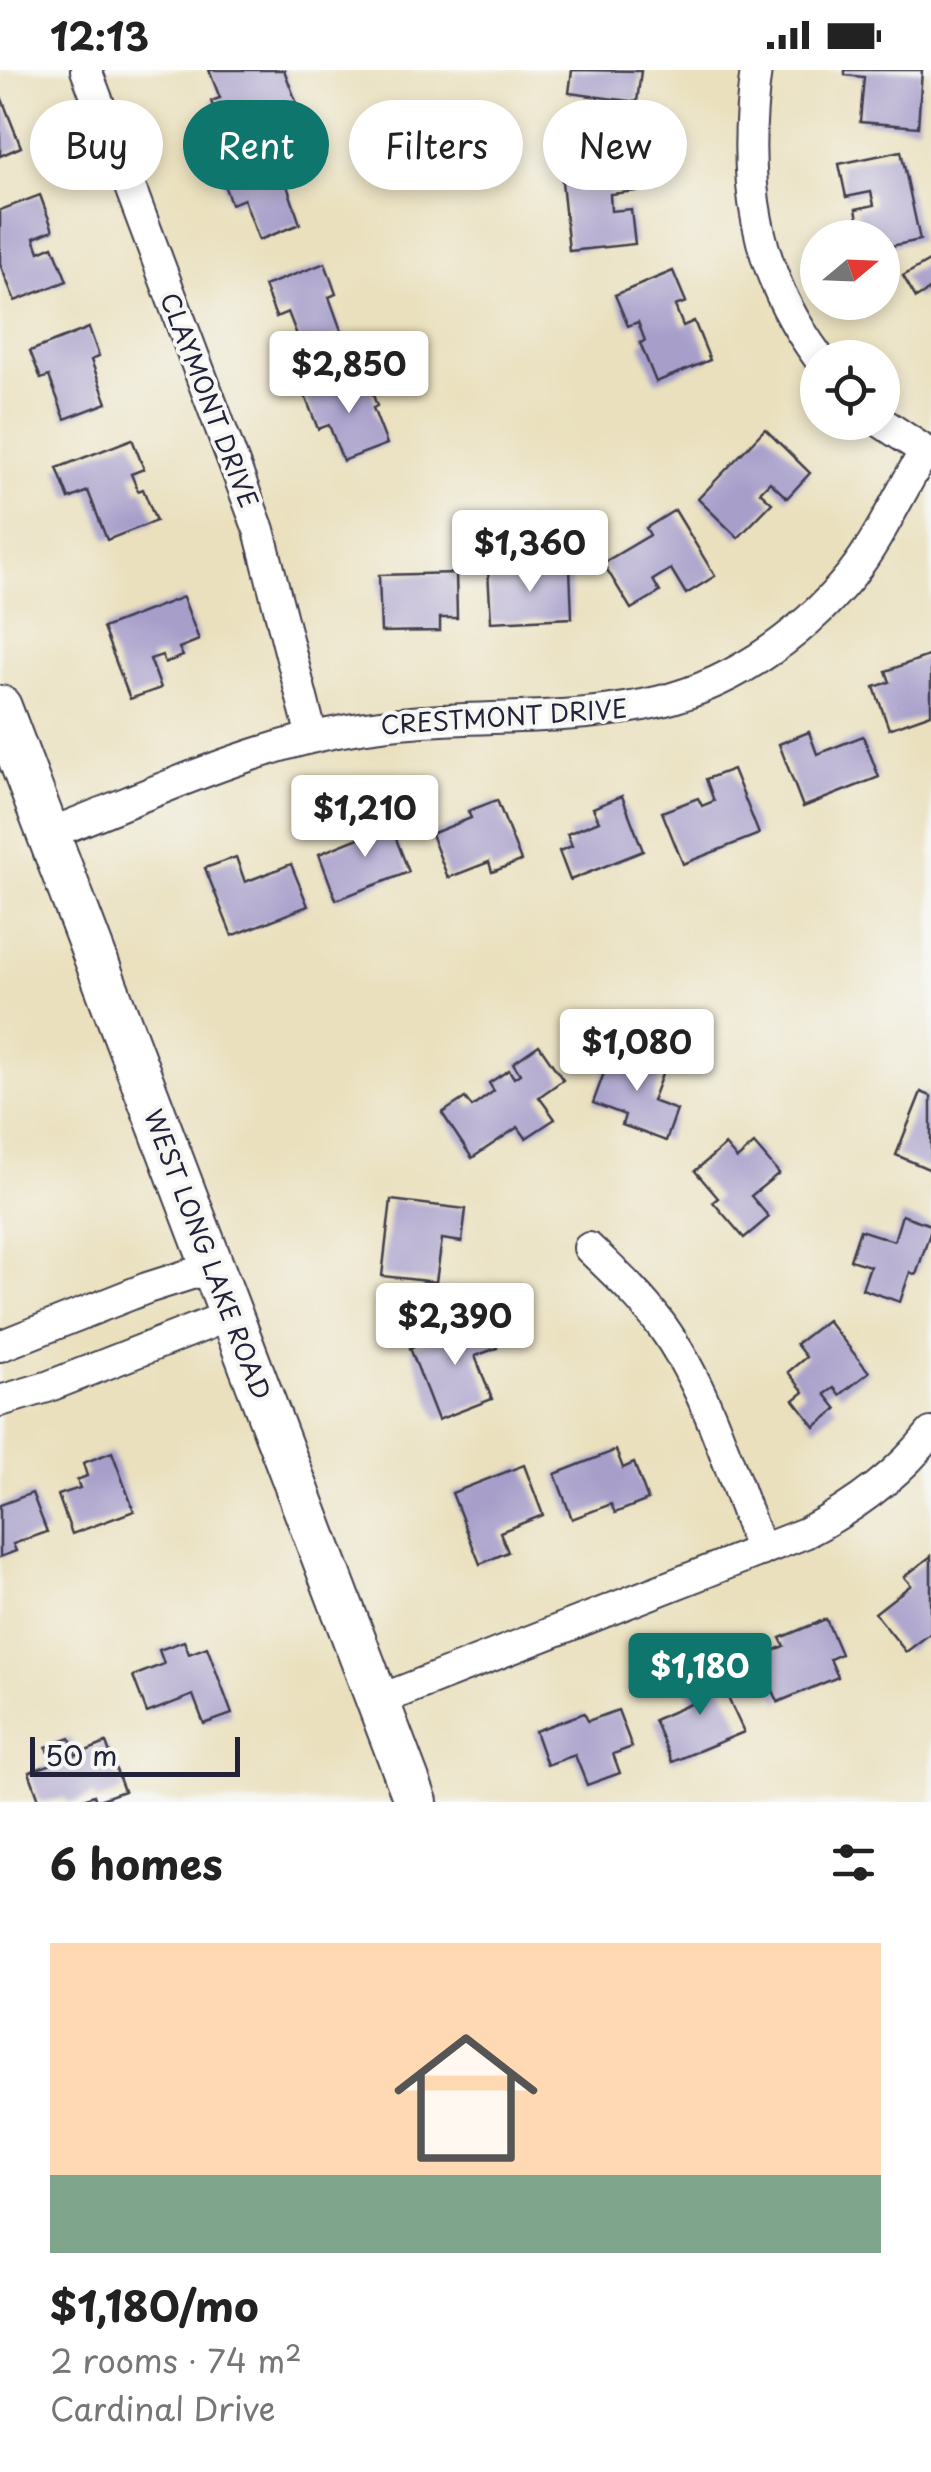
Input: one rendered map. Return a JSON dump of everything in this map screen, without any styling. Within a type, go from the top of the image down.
[{"type":"main road","name":"WEST LONG LAKE ROAD","points":[[0,706],[416,1802]]},
{"type":"street","name":"CLAYMONT DRIVE","points":[[86,70],[259,530],[312,738]]},
{"type":"street","points":[[756,70],[748,156],[760,236],[786,307],[807,340]]},
{"type":"street","points":[[900,435],[928,453]]},
{"type":"street","name":"CRESTMONT DRIVE","points":[[48,834],[264,752],[312,738],[436,719],[645,705],[728,676],[765,655],[827,603],[854,572],[928,453]]},
{"type":"street","points":[[589,1248],[645,1303],[682,1359],[761,1551]]},
{"type":"street","points":[[0,1346],[148,1288],[213,1268]]},
{"type":"street","points":[[0,1401],[47,1387],[231,1315]]},
{"type":"street","points":[[377,1701],[761,1551],[836,1517],[893,1474],[931,1433]]},
{"type":"building","points":[[209,70],[284,70],[295,100],[214,100],[220,98]]},
{"type":"building","points":[[572,70],[641,71],[637,100],[569,93]]},
{"type":"building","points":[[845,70],[922,70],[918,127],[860,122],[864,77],[845,75]]},
{"type":"building","points":[[0,94],[21,147],[0,156]]},
{"type":"building","points":[[901,151],[920,240],[900,244],[900,220],[858,220],[856,209],[874,205],[871,192],[846,197],[839,164]]},
{"type":"building","points":[[226,190],[289,190],[300,224],[259,240],[244,199],[231,204]]},
{"type":"building","points":[[563,190],[637,190],[610,194],[611,211],[631,209],[635,244],[569,251]]},
{"type":"building","points":[[40,195],[53,230],[34,238],[39,252],[53,246],[67,281],[15,301],[0,264],[0,210]]},
{"type":"building","points":[[931,260],[931,294],[929,290],[916,298],[903,276]]},
{"type":"building","points":[[325,263],[336,294],[329,297],[342,333],[302,348],[288,312],[276,317],[264,286]]},
{"type":"building","points":[[673,271],[686,302],[675,306],[683,326],[694,321],[710,360],[656,382],[640,343],[645,341],[638,322],[628,326],[615,295]]},
{"type":"building","points":[[89,328],[99,356],[91,360],[107,403],[65,419],[49,376],[41,379],[30,351]]},
{"type":"building","points":[[365,373],[387,444],[343,461],[329,425],[318,429],[305,396]]},
{"type":"building","points":[[765,429],[810,473],[787,498],[770,482],[760,492],[772,503],[738,538],[698,499]]},
{"type":"building","points":[[132,439],[144,469],[131,474],[138,491],[143,489],[156,521],[107,540],[88,491],[69,499],[57,468]]},
{"type":"building","points":[[675,510],[715,576],[686,594],[671,569],[653,580],[660,592],[631,609],[603,563],[650,535],[646,528]]},
{"type":"building","points":[[570,568],[572,618],[491,622],[488,571]]},
{"type":"building","points":[[456,573],[457,618],[440,618],[440,631],[381,632],[379,575]]},
{"type":"building","points":[[183,597],[199,640],[179,648],[183,656],[165,663],[162,655],[150,659],[161,688],[130,699],[103,628]]},
{"type":"building","points":[[931,655],[931,714],[889,729],[874,687],[890,682],[886,671]]},
{"type":"building","points":[[809,732],[817,754],[863,736],[879,777],[803,807],[779,744]]},
{"type":"building","points":[[733,769],[759,834],[683,864],[662,812],[698,798],[702,806],[714,801],[706,779]]},
{"type":"building","points":[[622,796],[643,851],[570,880],[559,851],[572,846],[567,834],[599,821],[593,808]]},
{"type":"building","points":[[497,800],[521,861],[492,872],[489,862],[448,878],[431,834],[471,818],[468,811]]},
{"type":"building","points":[[386,813],[409,872],[336,900],[319,854],[366,835],[362,823]]},
{"type":"building","points":[[236,857],[245,882],[291,864],[308,906],[232,936],[205,868]]},
{"type":"building","points":[[539,1045],[563,1080],[539,1097],[555,1119],[526,1138],[518,1127],[472,1158],[442,1113],[465,1098],[472,1107],[494,1091],[489,1083],[509,1070],[514,1078],[520,1074],[513,1063]]},
{"type":"building","points":[[632,1048],[667,1061],[652,1101],[677,1110],[666,1141],[622,1125],[625,1115],[593,1103],[609,1059],[626,1066]]},
{"type":"building","points":[[921,1092],[931,1096],[931,1170],[896,1155]]},
{"type":"building","points":[[754,1144],[779,1173],[751,1196],[769,1217],[744,1238],[713,1202],[718,1198],[695,1171],[725,1145],[737,1159]]},
{"type":"building","points":[[391,1200],[466,1209],[462,1242],[442,1239],[436,1282],[382,1276]]},
{"type":"building","points":[[902,1215],[931,1225],[931,1230],[916,1275],[910,1272],[900,1302],[862,1289],[870,1266],[850,1260],[860,1230],[894,1241]]},
{"type":"building","points":[[485,1318],[497,1348],[475,1356],[492,1399],[438,1420],[410,1348]]},
{"type":"building","points":[[827,1320],[869,1372],[840,1395],[834,1388],[825,1394],[837,1409],[815,1427],[794,1400],[804,1392],[788,1372],[806,1357],[796,1344]]},
{"type":"building","points":[[616,1450],[623,1468],[634,1463],[648,1500],[615,1513],[611,1504],[572,1519],[555,1474]]},
{"type":"building","points":[[112,1452],[134,1511],[72,1534],[58,1495],[80,1488],[77,1480],[87,1476],[83,1463]]},
{"type":"building","points":[[524,1465],[543,1515],[500,1532],[508,1552],[480,1564],[452,1493]]},
{"type":"building","points":[[32,1493],[47,1532],[13,1544],[16,1551],[0,1557],[0,1505]]},
{"type":"building","points":[[931,1556],[931,1633],[906,1652],[875,1613],[911,1585],[904,1577]]},
{"type":"building","points":[[826,1619],[841,1654],[830,1659],[838,1677],[778,1702],[759,1657],[784,1646],[780,1638]]},
{"type":"building","points":[[184,1641],[189,1654],[207,1647],[232,1714],[204,1724],[193,1695],[147,1713],[133,1676],[164,1664],[159,1650]]},
{"type":"building","points":[[713,1666],[744,1732],[672,1762],[654,1720],[693,1703],[683,1679]]},
{"type":"building","points":[[618,1710],[632,1747],[613,1754],[620,1773],[587,1785],[575,1755],[547,1765],[535,1731],[584,1713],[588,1721]]},
{"type":"building","points":[[70,1738],[76,1755],[106,1743],[124,1791],[96,1801],[94,1795],[76,1802],[67,1802],[66,1798],[40,1802],[29,1772],[52,1764],[46,1747]]}]
